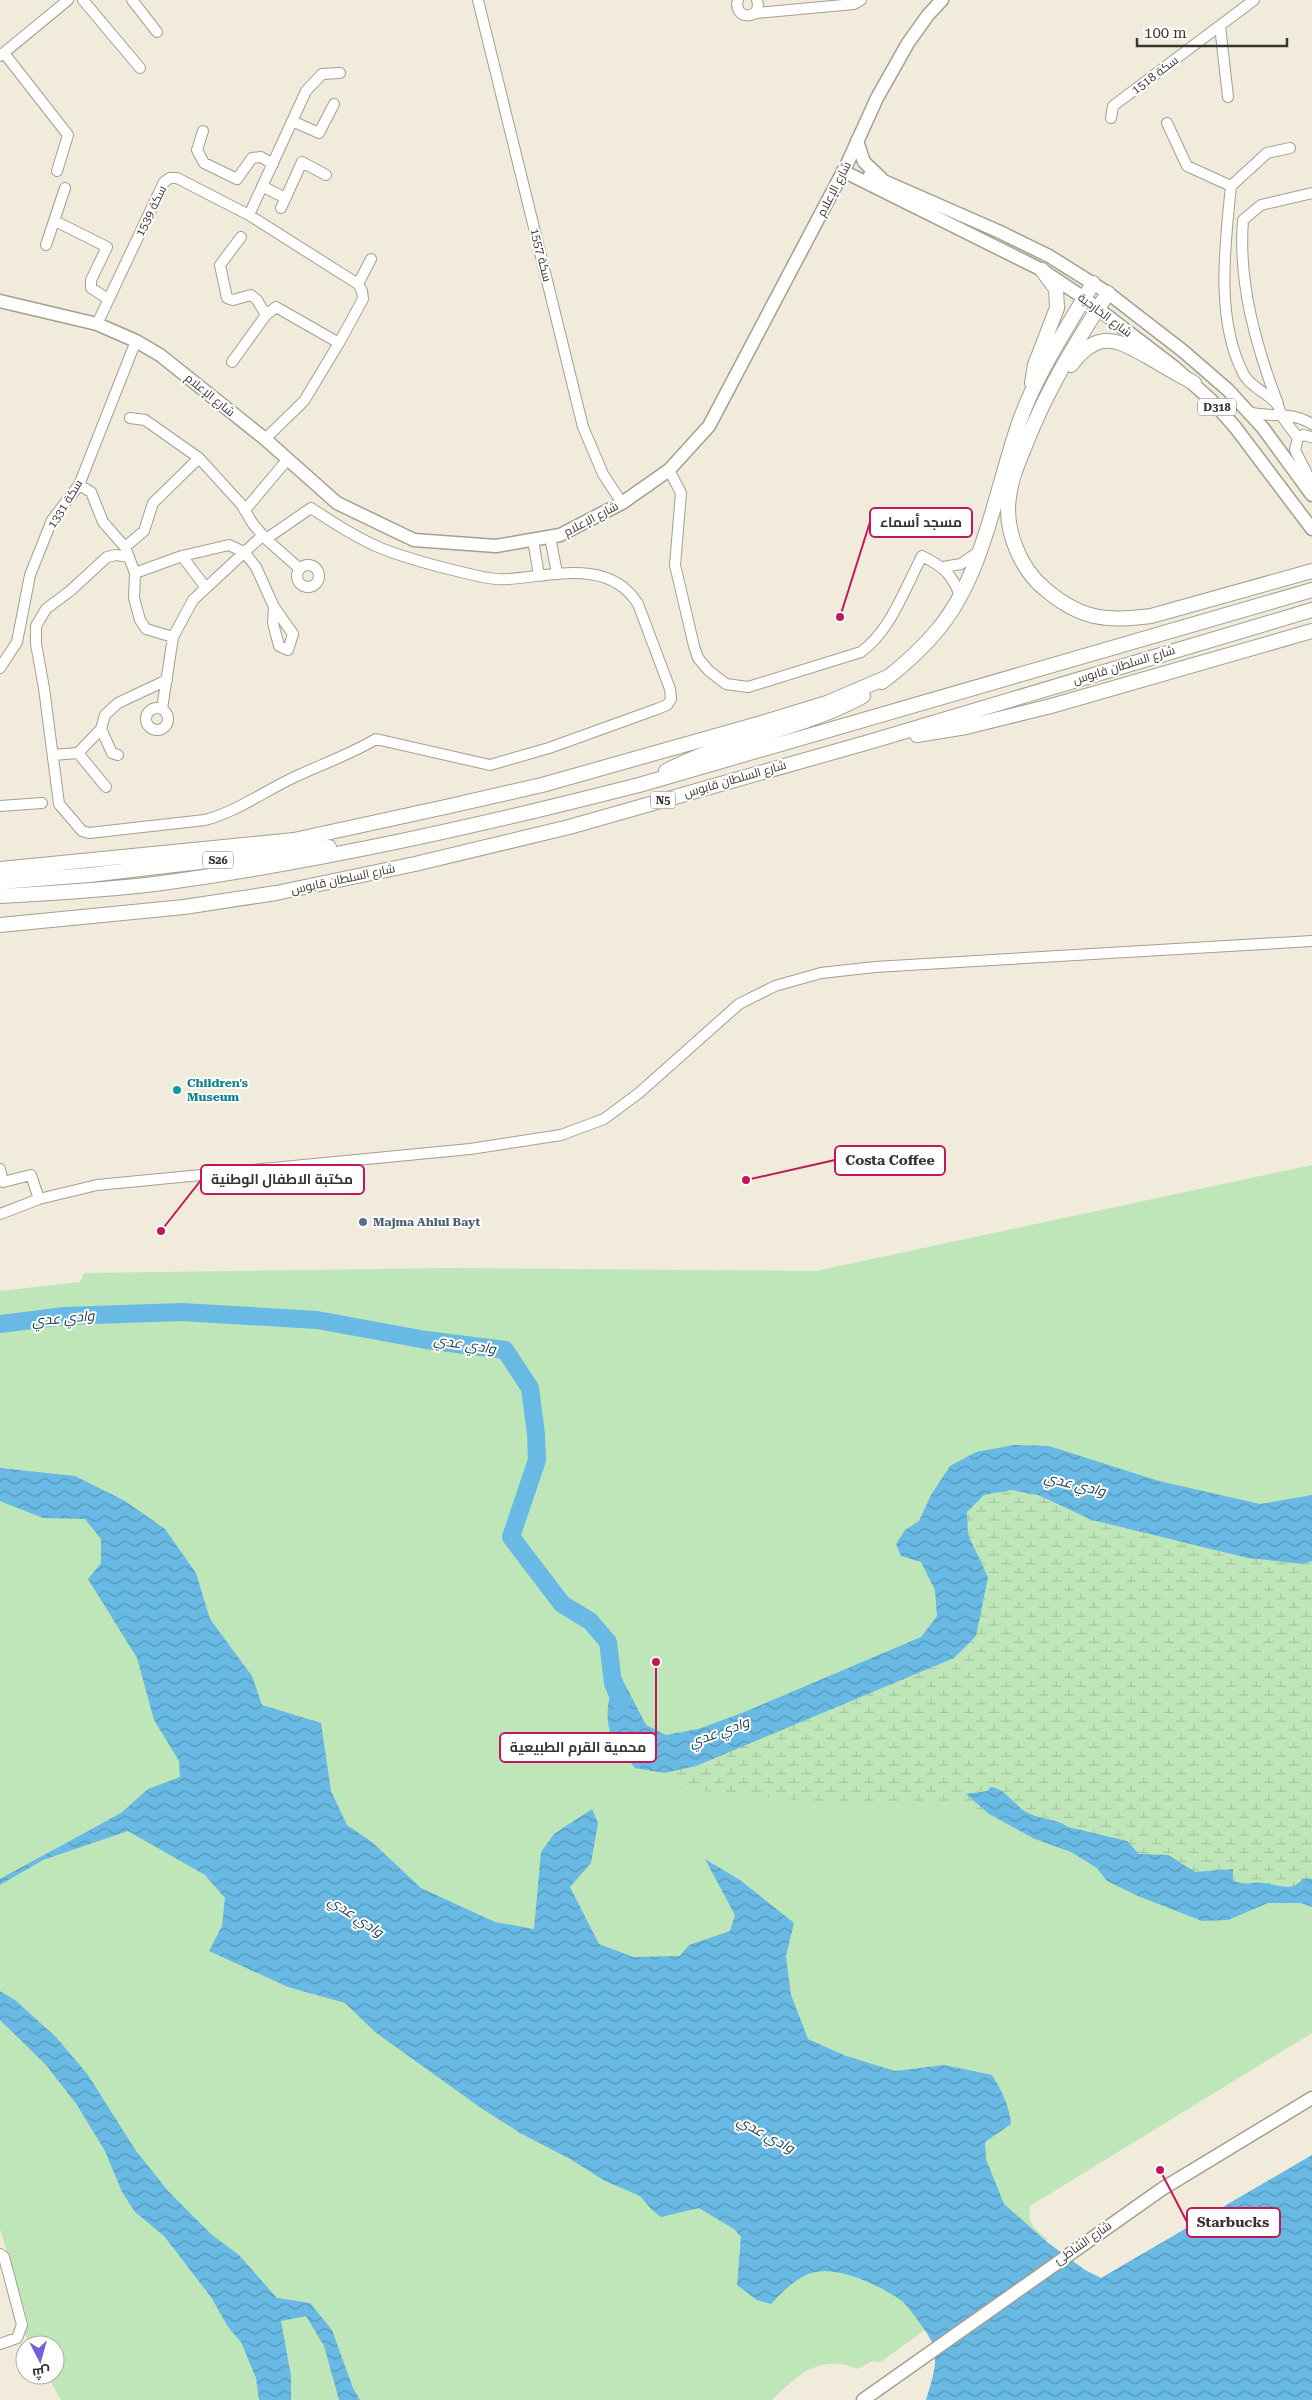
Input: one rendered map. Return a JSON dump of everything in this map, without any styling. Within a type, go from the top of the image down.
[{"type":"highway","points":[[1030,397],[1035,365],[1057,308],[1056,289],[1042,270]]},
{"type":"highway","points":[[639,785],[694,756],[842,707],[867,693],[906,663],[940,627],[960,596],[979,551],[1019,423],[1030,397],[1093,283]]},
{"type":"highway","points":[[1108,293],[1074,346],[1042,404],[1012,478],[1008,499],[1009,519],[1012,536],[1021,560],[1039,584],[1063,605],[1101,618],[1128,619],[1151,616],[1312,571]]},
{"type":"highway","points":[[1042,404],[1080,353],[1090,345],[1105,341],[1115,340],[1128,345],[1194,383]]},
{"type":"highway","name":"شارع السلطان قابوس","points":[[0,896],[160,883],[271,866],[436,834],[639,785],[1312,590]]},
{"type":"highway","name":"شارع السلطان قابوس","points":[[0,925],[184,907],[276,892],[415,864],[569,827],[869,742],[1312,610]]},
{"type":"highway","points":[[869,742],[966,728],[1051,706],[1312,631]]},
{"type":"highway","points":[[0,869],[294,840],[542,785],[827,703],[890,676]]},
{"type":"highway","name":"S26","points":[[0,882],[195,863],[436,834]]},
{"type":"main road","name":"شارع الإعلام","points":[[0,301],[97,324],[136,340],[160,355],[265,439],[337,503],[414,540],[496,546],[560,536],[622,503],[669,470],[709,426],[845,168],[877,98],[908,43],[928,15],[942,0]]},
{"type":"main road","points":[[857,141],[864,162],[879,184]]},
{"type":"main road","name":"شارع الخارجية","points":[[845,168],[1042,270],[1084,298],[1194,383],[1235,427],[1312,529]]},
{"type":"main road","points":[[832,193],[842,185],[852,182],[879,184]]},
{"type":"main road","name":"شارع الخارجية","points":[[879,184],[1000,232],[1049,256],[1108,293],[1195,361],[1228,390],[1249,412],[1312,495]]},
{"type":"main road","name":"شارع الشاطئ","points":[[863,2400],[1092,2236],[1162,2189],[1312,2098]]},
{"type":"street","points":[[57,171],[68,134],[2,54],[68,0]]},
{"type":"street","points":[[83,0],[140,68]]},
{"type":"street","points":[[132,0],[157,32]]},
{"type":"street","name":"سكة 1557","points":[[478,0],[583,427],[603,474],[622,503]]},
{"type":"street","points":[[738,0],[736,7],[739,13],[744,16],[751,16],[756,13],[854,4],[861,0]]},
{"type":"street","points":[[756,13],[758,7],[757,0]]},
{"type":"street","name":"سكة 1518","points":[[1111,118],[1113,106],[1254,0]]},
{"type":"street","points":[[1220,26],[1228,97]]},
{"type":"street","points":[[249,215],[306,91],[322,74],[340,73]]},
{"type":"street","points":[[292,122],[319,133],[334,104]]},
{"type":"street","points":[[1167,124],[1187,166],[1231,186]]},
{"type":"street","points":[[203,131],[197,150],[204,163],[238,179],[252,158],[262,157],[272,164]]},
{"type":"street","points":[[1290,148],[1267,152],[1231,186],[1226,238],[1227,320],[1244,375],[1252,386],[1280,410],[1312,424]]},
{"type":"street","points":[[281,208],[302,162],[326,175]]},
{"type":"street","name":"سكة 1539","points":[[97,324],[164,182],[170,178],[177,178],[249,215],[358,284]]},
{"type":"street","points":[[262,186],[285,198]]},
{"type":"street","points":[[46,245],[65,188]]},
{"type":"street","points":[[1298,438],[1280,410],[1253,332],[1241,239],[1243,220],[1261,205],[1312,193]]},
{"type":"street","points":[[55,221],[107,247],[91,280],[91,288],[108,299]]},
{"type":"street","points":[[241,237],[220,265],[227,298],[233,300],[251,295],[257,300],[266,315]]},
{"type":"street","points":[[265,439],[304,401],[340,342],[363,299],[362,291],[358,284],[371,259]]},
{"type":"street","points":[[232,362],[272,308],[281,308],[340,342]]},
{"type":"street","name":"سكة 1331","points":[[0,668],[18,642],[30,576],[52,520],[79,485],[136,340]]},
{"type":"street","points":[[1249,412],[1267,417],[1280,410]]},
{"type":"street","points":[[130,418],[145,420],[199,458],[245,510],[264,537],[300,569]]},
{"type":"street","points":[[1312,437],[1303,435],[1295,443],[1297,457],[1312,484]]},
{"type":"street","points":[[162,710],[172,637],[193,600],[244,552],[264,537],[311,508],[382,549],[480,576],[506,580],[576,572],[597,575],[617,584],[632,595],[638,604],[670,689],[671,699],[666,704],[549,748],[490,765],[376,740],[336,761],[298,775],[220,816],[105,832],[82,831],[59,804],[36,644],[36,626],[46,609],[70,591],[107,557],[127,552],[144,531],[153,503],[199,458]]},
{"type":"street","points":[[245,510],[287,460]]},
{"type":"street","points":[[669,470],[681,493],[675,565],[694,646],[703,664],[726,684],[748,688],[861,652],[873,643],[885,627],[922,556],[943,567],[954,582],[960,596]]},
{"type":"street","points":[[79,485],[91,492],[104,522],[127,552],[135,573],[134,598],[140,620],[146,629],[172,637]]},
{"type":"street","points":[[550,537],[557,573]]},
{"type":"street","points":[[532,540],[539,575]]},
{"type":"street","points":[[135,573],[182,556],[229,545],[244,552],[256,567],[274,607]]},
{"type":"street","points":[[943,567],[960,564],[979,551]]},
{"type":"street","points":[[182,556],[206,588]]},
{"type":"street","points":[[53,756],[78,753],[101,729],[106,716],[118,703],[167,680]]},
{"type":"street","points":[[101,729],[112,753],[118,755]]},
{"type":"street","points":[[78,753],[106,787]]},
{"type":"street","points":[[0,806],[42,803]]},
{"type":"street","points":[[0,1214],[39,1199],[97,1185],[470,1149],[561,1135],[604,1119],[639,1093],[739,1004],[775,986],[821,973],[875,967],[1312,941]]},
{"type":"street","points":[[0,1169],[3,1182],[31,1175],[39,1199]]},
{"type":"street","points":[[0,2254],[4,2257],[22,2325],[17,2338],[0,2344]]},
{"type":"green space","points":[[1312,1165],[1312,2033],[1030,2206],[1030,2218],[1033,2226],[1048,2239],[881,2362],[872,2361],[858,2369],[844,2365],[821,2365],[791,2382],[772,2400],[61,2400],[53,2385],[65,2385],[65,2335],[25,2335],[28,2323],[0,2229],[0,1291],[80,1282],[84,1273],[449,1268],[816,1271]]},
{"type":"green space","points":[[1010,1490],[1038,1495],[1092,1520],[1248,1558],[1303,1564],[1312,1561],[1312,1879],[1303,1879],[1294,1886],[1284,1887],[1263,1883],[1237,1882],[1233,1880],[1233,1869],[1195,1872],[1168,1855],[1139,1854],[1127,1841],[1068,1827],[1063,1823],[1027,1813],[998,1787],[966,1794],[989,1814],[953,1804],[815,1802],[683,1789],[664,1773],[696,1766],[954,1658],[976,1636],[988,1577],[968,1535],[967,1511],[984,1495]]},
{"type":"water","points":[[1014,1445],[1049,1446],[1159,1481],[1260,1504],[1312,1495],[1312,1561],[1303,1564],[1248,1558],[1092,1520],[1038,1495],[1011,1490],[984,1495],[967,1512],[968,1535],[988,1577],[976,1636],[954,1658],[696,1766],[664,1773],[635,1768],[619,1750],[608,1725],[608,1706],[617,1669],[646,1725],[666,1735],[698,1729],[742,1713],[921,1637],[937,1616],[935,1590],[921,1562],[901,1556],[896,1544],[905,1530],[919,1521],[931,1495],[950,1466],[976,1452]]},
{"type":"water","points":[[0,1468],[75,1476],[125,1501],[165,1529],[196,1573],[210,1619],[252,1676],[262,1705],[321,1723],[331,1791],[347,1825],[372,1842],[421,1888],[495,1922],[534,1929],[541,1852],[554,1834],[592,1809],[598,1823],[591,1863],[570,1887],[599,1944],[633,1957],[680,1956],[689,1945],[730,1931],[735,1915],[705,1859],[740,1880],[794,1923],[786,1956],[791,1995],[808,2039],[846,2056],[895,2071],[944,2065],[992,2075],[1004,2098],[1011,2124],[985,2142],[986,2159],[1004,2204],[1047,2242],[1085,2270],[1101,2278],[1312,2155],[1312,2400],[926,2400],[935,2365],[935,2351],[933,2344],[919,2321],[902,2301],[869,2282],[842,2273],[829,2271],[806,2275],[787,2288],[771,2304],[757,2300],[737,2285],[741,2237],[734,2229],[699,2208],[661,2217],[640,2196],[605,2181],[570,2159],[520,2133],[481,2108],[375,2032],[345,2003],[288,1987],[209,1951],[222,1926],[225,1898],[205,1875],[128,1831],[43,1860],[0,1885],[0,1879],[121,1813],[148,1789],[180,1777],[179,1761],[154,1720],[137,1658],[88,1579],[101,1563],[101,1539],[85,1519],[43,1518],[0,1501]]},
{"type":"water","points":[[991,1787],[1001,1790],[1031,1815],[1058,1822],[1068,1827],[1127,1841],[1139,1854],[1168,1855],[1195,1872],[1233,1869],[1233,1880],[1237,1882],[1263,1883],[1284,1887],[1294,1886],[1303,1879],[1312,1879],[1312,1907],[1301,1903],[1268,1903],[1228,1920],[1202,1921],[1138,1896],[1107,1881],[1097,1868],[1071,1852],[1035,1839],[989,1814],[966,1794],[987,1791]]},
{"type":"water","points":[[0,1991],[15,2000],[56,2037],[88,2075],[136,2151],[169,2192],[212,2235],[239,2255],[277,2298],[310,2303],[332,2330],[353,2388],[360,2400],[339,2400],[324,2346],[306,2316],[281,2321],[291,2376],[291,2400],[259,2400],[256,2378],[241,2342],[228,2327],[211,2297],[164,2236],[135,2212],[122,2192],[105,2151],[77,2105],[46,2065],[0,2020]]},
{"type":"waterway","name":"وادي عدي","points":[[0,1324],[64,1316],[182,1312],[317,1320],[426,1340],[505,1350],[530,1388],[536,1434],[537,1460],[511,1537],[562,1604],[590,1621],[608,1642],[613,1683],[621,1703]]},
{"type":"place","name":"مسجد أسماء","points":[[840,617]]},
{"type":"place","name":"Children's Museum","points":[[177,1090]]},
{"type":"place","name":"Costa Coffee","points":[[746,1180]]},
{"type":"place","name":"Majma Ahlul Bayt","points":[[363,1222]]},
{"type":"place","name":"مكتبة الاطفال الوطنية","points":[[161,1231]]},
{"type":"place","name":"محمية القرم الطبيعية","points":[[656,1662]]},
{"type":"place","name":"Starbucks","points":[[1160,2170]]}]
